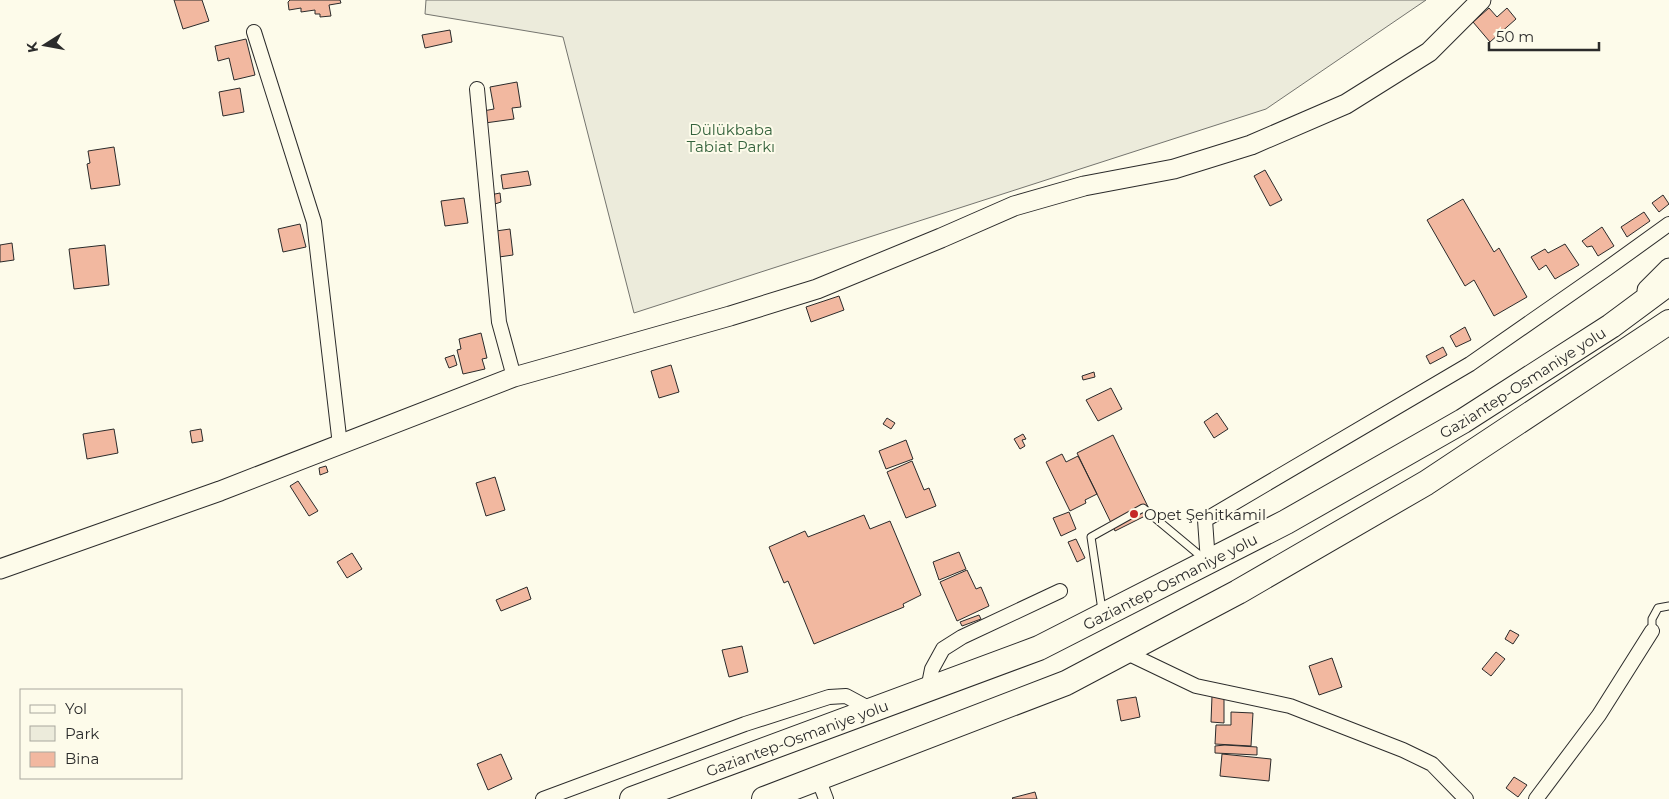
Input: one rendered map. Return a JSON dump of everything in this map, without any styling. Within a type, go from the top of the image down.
[{"type":"highway","name":"Gaziantep-Osmaniye yolu","points":[[632,799],[1039,648],[1286,522],[1463,421],[1611,326],[1669,284]]},
{"type":"highway","name":"Gaziantep-Osmaniye yolu","points":[[764,799],[822,788],[1066,683],[1125,652],[1238,592],[1426,483],[1669,322]]},
{"type":"street","points":[[0,569],[220,491],[514,377],[730,316],[817,289],[1014,206],[1084,186],[1174,169],[1251,145],[1346,104],[1429,52],[1482,0]]},
{"type":"street","points":[[254,32],[314,222],[340,446]]},
{"type":"street","points":[[477,89],[499,322],[514,377]]},
{"type":"street","points":[[1208,562],[1205,520],[1470,364],[1669,224]]},
{"type":"street","points":[[1611,326],[1669,268]]},
{"type":"street","points":[[1645,339],[1669,332]]},
{"type":"street","points":[[928,689],[932,669],[943,649],[962,637],[1060,591]]},
{"type":"street","points":[[1536,799],[1599,714],[1652,631]]},
{"type":"street","points":[[1125,652],[1196,686],[1290,706],[1404,750],[1432,764],[1466,799]]},
{"type":"street","points":[[543,799],[745,724],[829,697],[846,696],[872,710]]},
{"type":"lane","points":[[1103,615],[1091,537],[1143,508],[1208,562]]},
{"type":"lane","points":[[1652,631],[1652,619],[1658,608],[1669,606]]},
{"type":"green space","name":"Dülükbaba Tabiat Parkı","points":[[426,0],[1426,0],[1266,109],[634,313],[563,37],[425,14]]},
{"type":"building","points":[[174,0],[202,0],[209,21],[183,29]]},
{"type":"building","points":[[290,0],[340,0],[341,3],[329,5],[331,16],[320,17],[320,14],[315,14],[315,10],[301,12],[301,8],[289,10],[288,2]]},
{"type":"building","points":[[1489,8],[1497,17],[1507,8],[1516,19],[1490,42],[1473,22]]},
{"type":"building","points":[[450,30],[452,42],[425,48],[422,35]]},
{"type":"building","points":[[246,39],[255,75],[234,80],[229,58],[218,61],[215,46]]},
{"type":"building","points":[[517,82],[521,107],[512,108],[514,119],[485,123],[483,111],[494,109],[490,87]]},
{"type":"building","points":[[240,88],[244,112],[223,116],[219,92]]},
{"type":"building","points":[[114,147],[120,185],[91,189],[87,164],[90,163],[88,151]]},
{"type":"building","points":[[1265,170],[1282,200],[1270,206],[1254,176]]},
{"type":"building","points":[[528,171],[531,185],[503,189],[501,175]]},
{"type":"building","points":[[500,193],[501,202],[492,205],[490,195]]},
{"type":"building","points":[[1663,195],[1669,204],[1659,212],[1652,203]]},
{"type":"building","points":[[464,198],[468,223],[445,226],[441,201]]},
{"type":"building","points":[[1463,199],[1494,252],[1499,248],[1527,297],[1494,316],[1474,280],[1465,286],[1427,220]]},
{"type":"building","points":[[1644,212],[1650,221],[1627,237],[1621,227]]},
{"type":"building","points":[[300,224],[306,247],[283,252],[278,229]]},
{"type":"building","points":[[1602,227],[1614,246],[1598,256],[1592,246],[1587,247],[1582,241]]},
{"type":"building","points":[[510,229],[513,255],[499,257],[496,231]]},
{"type":"building","points":[[12,243],[14,260],[0,262],[0,245]]},
{"type":"building","points":[[1565,244],[1579,265],[1555,279],[1546,265],[1539,270],[1531,257],[1545,249],[1548,253]]},
{"type":"building","points":[[105,245],[109,285],[74,289],[69,249]]},
{"type":"building","points":[[839,296],[844,310],[811,322],[806,307]]},
{"type":"building","points":[[1465,327],[1471,340],[1456,347],[1450,336]]},
{"type":"building","points":[[481,333],[487,358],[482,359],[485,369],[463,374],[457,350],[461,349],[459,339]]},
{"type":"building","points":[[1443,347],[1447,355],[1430,364],[1426,356]]},
{"type":"building","points":[[454,355],[457,365],[449,368],[445,358]]},
{"type":"building","points":[[671,365],[679,392],[659,398],[651,371]]},
{"type":"building","points":[[1094,372],[1095,377],[1083,380],[1082,376]]},
{"type":"building","points":[[1111,388],[1122,409],[1098,421],[1086,400]]},
{"type":"building","points":[[1217,413],[1228,429],[1214,438],[1204,422]]},
{"type":"building","points":[[887,418],[895,423],[891,429],[883,424]]},
{"type":"building","points":[[114,429],[118,453],[87,459],[83,434]]},
{"type":"building","points":[[201,429],[203,441],[192,443],[190,431]]},
{"type":"building","points":[[1023,434],[1026,439],[1022,440],[1025,446],[1020,449],[1014,439]]},
{"type":"building","points":[[1113,435],[1151,513],[1115,531],[1077,453]]},
{"type":"building","points":[[906,440],[913,459],[886,469],[879,451]]},
{"type":"building","points":[[1062,454],[1066,462],[1078,456],[1097,494],[1085,500],[1086,503],[1070,511],[1046,462]]},
{"type":"building","points":[[912,461],[924,490],[929,488],[936,506],[906,518],[887,472]]},
{"type":"building","points":[[326,466],[328,472],[320,475],[319,468]]},
{"type":"building","points":[[495,477],[505,510],[486,516],[476,483]]},
{"type":"building","points":[[298,481],[318,511],[309,516],[290,486]]},
{"type":"building","points":[[1069,512],[1076,529],[1061,536],[1053,518]]},
{"type":"building","points":[[864,515],[870,529],[890,521],[921,595],[903,604],[904,607],[814,644],[788,581],[784,583],[769,547],[805,531],[808,537]]},
{"type":"building","points":[[1076,539],[1085,558],[1077,562],[1068,542]]},
{"type":"building","points":[[959,552],[966,569],[939,580],[933,562]]},
{"type":"building","points":[[352,553],[362,569],[347,578],[337,562]]},
{"type":"building","points":[[967,570],[976,589],[981,587],[989,606],[957,621],[940,582]]},
{"type":"building","points":[[527,587],[531,599],[501,611],[496,600]]},
{"type":"building","points":[[979,615],[981,619],[962,626],[960,622]]},
{"type":"building","points":[[1510,630],[1519,635],[1513,644],[1505,639]]},
{"type":"building","points":[[742,646],[748,672],[729,677],[722,650]]},
{"type":"building","points":[[1496,652],[1505,659],[1491,676],[1482,669]]},
{"type":"building","points":[[1332,658],[1342,687],[1319,695],[1309,666]]},
{"type":"building","points":[[1212,696],[1224,697],[1224,723],[1211,722]]},
{"type":"building","points":[[1136,697],[1140,717],[1121,721],[1117,700]]},
{"type":"building","points":[[1231,712],[1253,713],[1251,746],[1215,744],[1216,725],[1231,725]]},
{"type":"building","points":[[1215,746],[1257,747],[1257,755],[1215,753]]},
{"type":"building","points":[[501,754],[512,779],[488,790],[477,764]]},
{"type":"building","points":[[1222,754],[1271,759],[1269,781],[1220,776]]},
{"type":"building","points":[[1514,777],[1527,785],[1518,797],[1506,788]]},
{"type":"building","points":[[1035,792],[1037,799],[1012,798]]},
{"type":"place","name":"Opet Şehitkamil","points":[[1134,514]]}]
